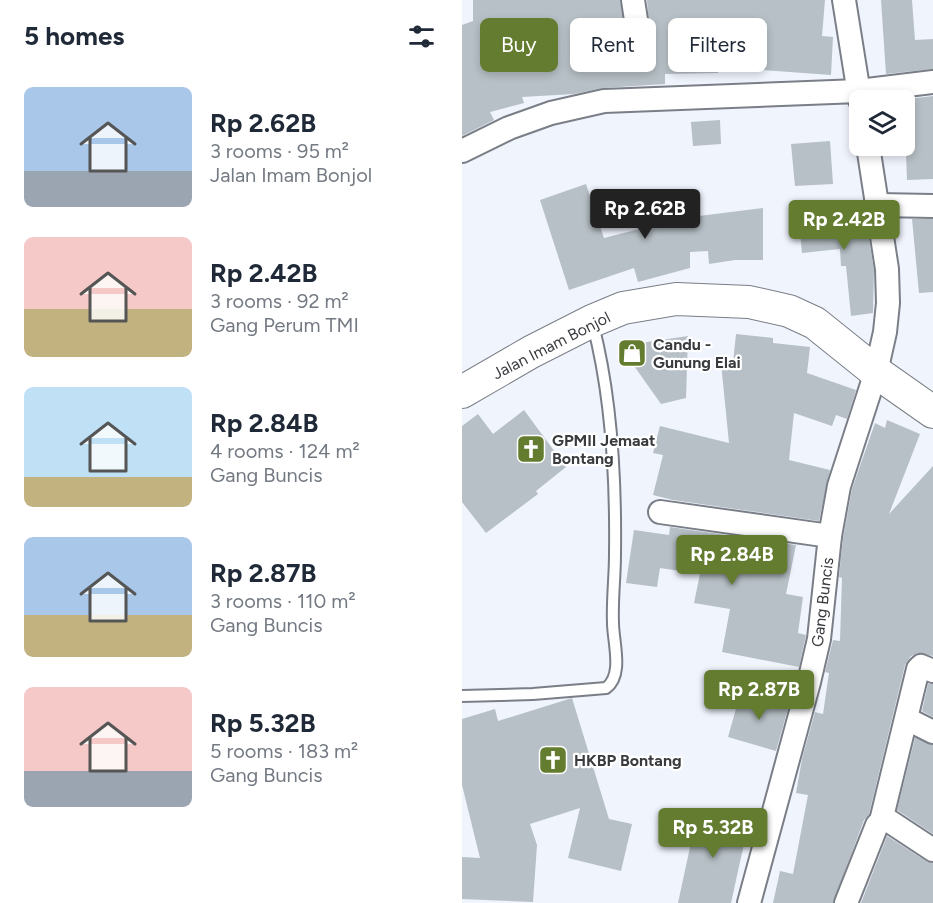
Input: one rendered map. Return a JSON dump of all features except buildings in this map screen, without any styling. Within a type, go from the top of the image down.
[{"type":"street","points":[[844,0],[859,90]]},
{"type":"street","points":[[891,90],[933,82]]},
{"type":"street","points":[[462,151],[530,120],[604,100],[849,96]]},
{"type":"street","name":"Gang Buncis","points":[[749,903],[819,639],[838,486],[876,372],[885,332],[888,303],[886,269],[870,156]]},
{"type":"street","points":[[878,206],[933,206]]},
{"type":"street","name":"Jalan Imam Bonjol","points":[[462,392],[531,352],[623,308],[676,299],[749,302],[789,311],[814,323],[876,372],[933,412]]},
{"type":"street","points":[[660,512],[830,536]]},
{"type":"street","points":[[846,903],[881,821],[918,669],[925,666],[933,671]]},
{"type":"street","points":[[907,719],[933,732]]},
{"type":"street","points":[[881,821],[889,821],[933,850]]},
{"type":"lane","points":[[462,696],[533,694],[606,688],[612,684],[616,674],[613,622],[615,552],[612,447],[600,354],[592,321]]},
{"type":"place","name":"Candu - Gunung Elai","points":[[632,353]]},
{"type":"place","name":"GPMII Jemaat Bontang","points":[[531,449]]},
{"type":"place","name":"HKBP Bontang","points":[[553,760]]}]
